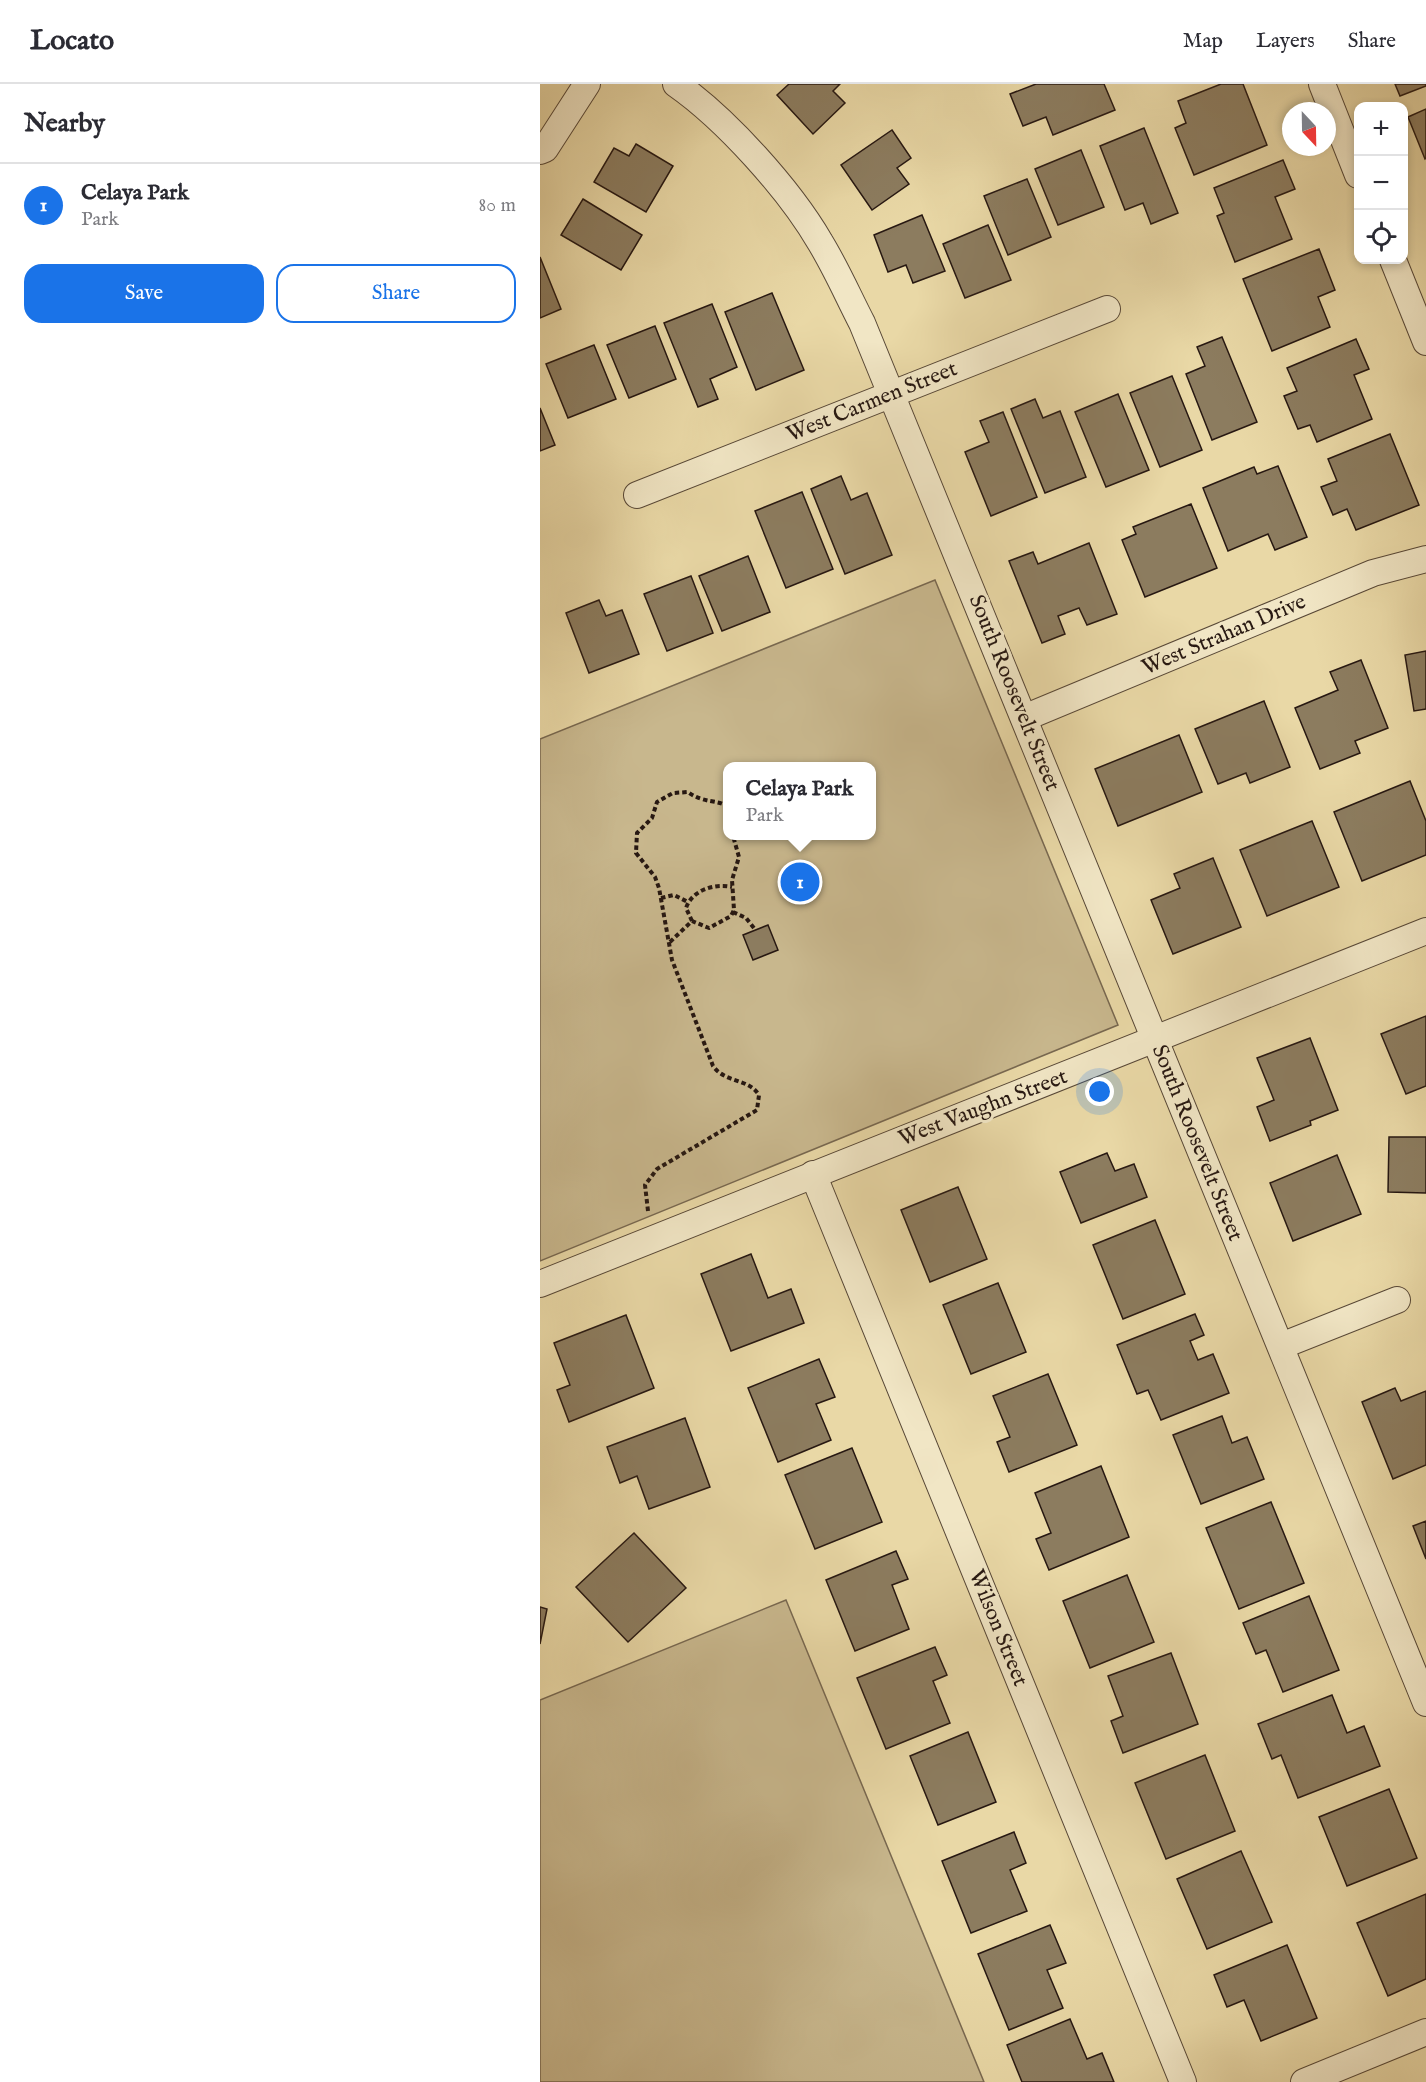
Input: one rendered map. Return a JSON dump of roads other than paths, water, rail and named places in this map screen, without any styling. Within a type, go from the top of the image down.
[{"type":"street","points":[[540,151],[545,149],[587,84]]},
{"type":"street","name":"South Roosevelt Street","points":[[676,84],[692,95],[757,159],[792,200],[826,252],[862,323],[1281,1346],[1419,1667],[1426,1703]]},
{"type":"street","points":[[1322,84],[1354,163]]},
{"type":"street","points":[[1395,264],[1426,342]]},
{"type":"street","name":"West Carmen Street","points":[[637,495],[1107,309]]},
{"type":"street","name":"West Strahan Drive","points":[[1024,718],[1373,573],[1426,559]]},
{"type":"street","name":"West Vaughn Street","points":[[540,1284],[1426,931]]},
{"type":"street","name":"Wilson Street","points":[[813,1174],[1183,2082]]},
{"type":"street","points":[[1281,1346],[1397,1300]]},
{"type":"street","points":[[1304,2082],[1426,2032]]},
{"type":"place","name":"Celaya Park","points":[[800,882]]}]
